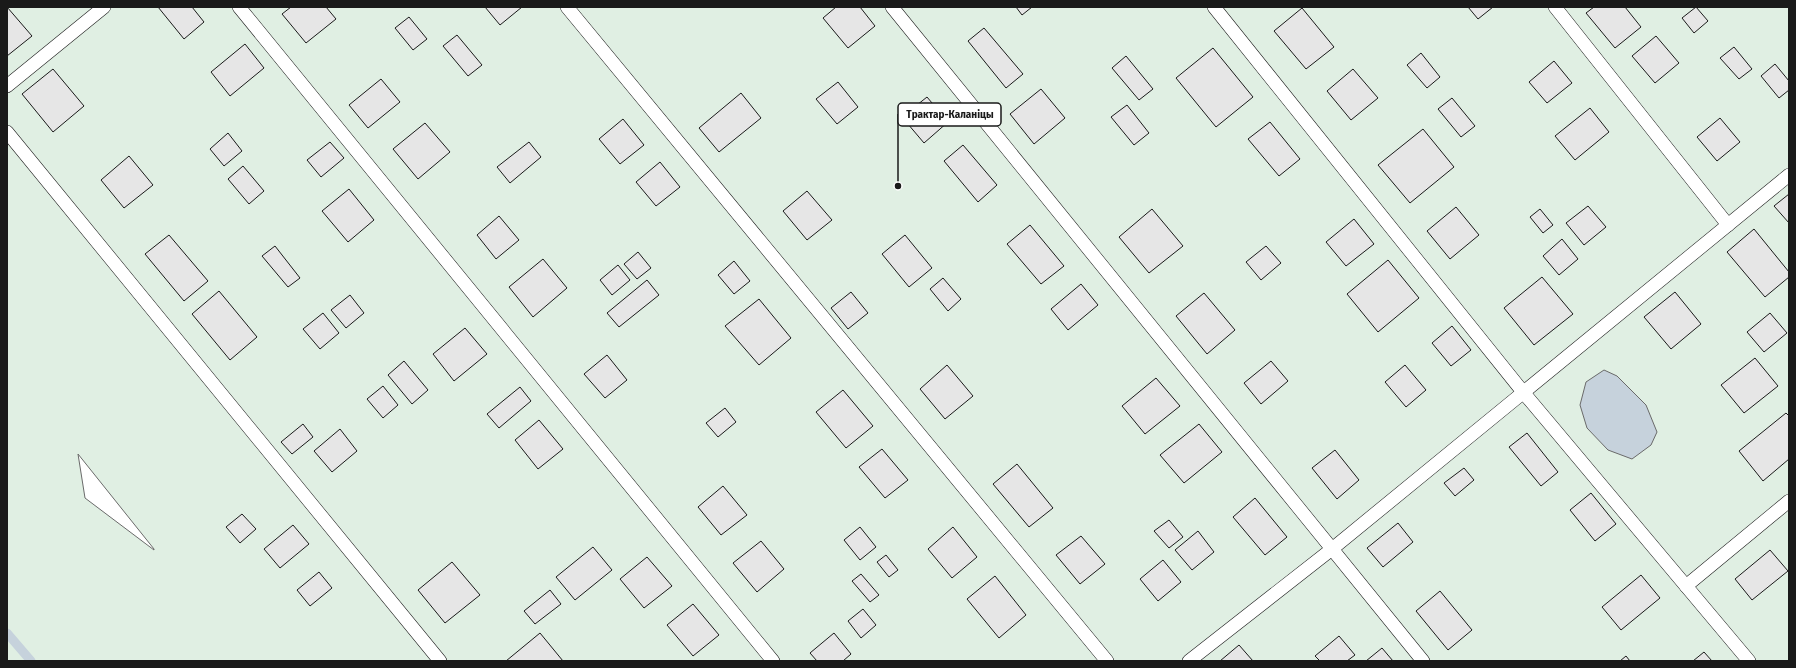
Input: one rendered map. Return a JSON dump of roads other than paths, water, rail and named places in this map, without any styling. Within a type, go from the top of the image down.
[{"type":"lane","points":[[7,86],[104,7]]},
{"type":"lane","points":[[239,7],[773,661]]},
{"type":"lane","points":[[567,7],[1107,661]]},
{"type":"lane","points":[[892,7],[1423,661]]},
{"type":"lane","points":[[1214,7],[1523,392],[1749,661]]},
{"type":"lane","points":[[1555,7],[1728,225]]},
{"type":"lane","points":[[7,132],[440,661]]},
{"type":"lane","points":[[1189,661],[1332,549],[1789,175]]},
{"type":"lane","points":[[1686,586],[1789,501]]},
{"type":"waterway","points":[[7,633],[31,661]]},
{"type":"place","name":"Трактар-Каланіцы","points":[[898,186]]}]
